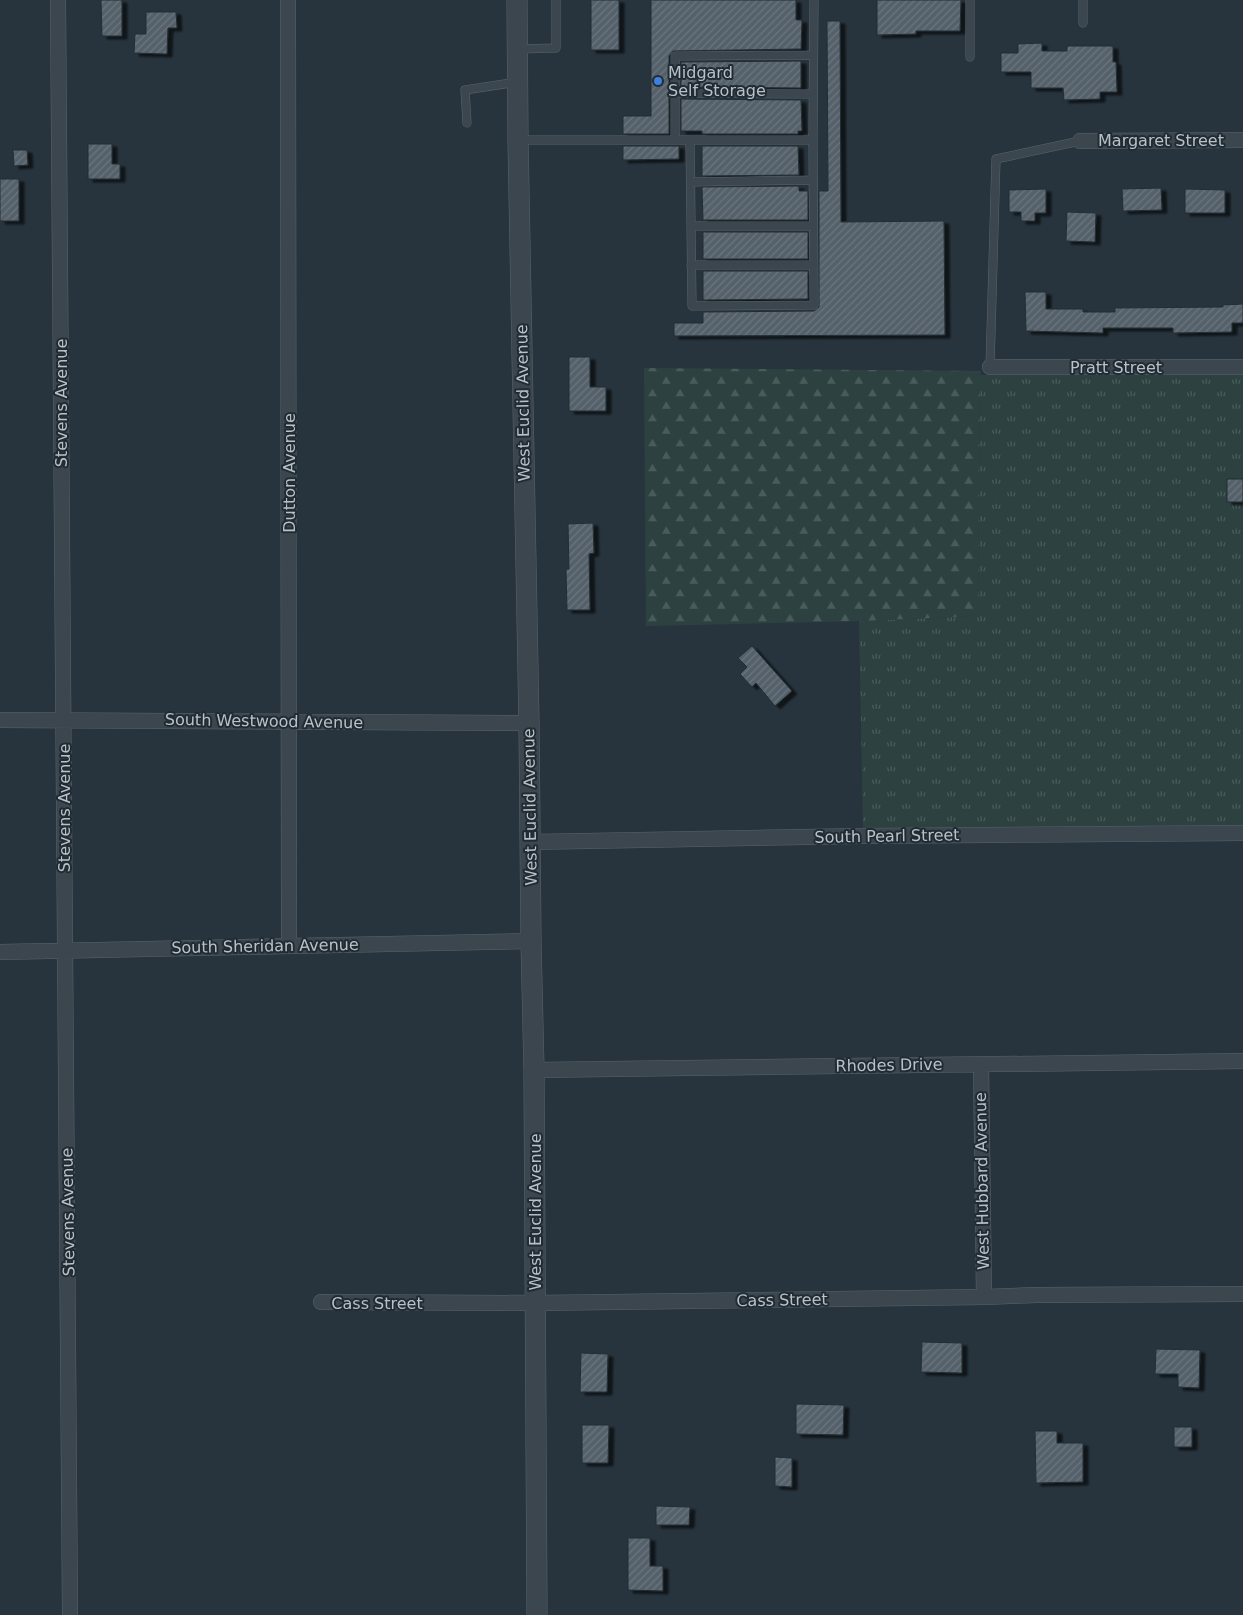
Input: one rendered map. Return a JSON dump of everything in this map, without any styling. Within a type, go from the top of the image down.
[{"type":"street","name":"Stevens Avenue","points":[[58,0],[70,1615]]},
{"type":"street","name":"Dutton Avenue","points":[[288,0],[289,945]]},
{"type":"street","name":"West Euclid Avenue","points":[[517,0],[534,1070],[538,1516],[537,1615]]},
{"type":"street","name":"Margaret Street","points":[[1080,141],[1243,140]]},
{"type":"street","name":"Pratt Street","points":[[990,367],[1243,367]]},
{"type":"street","name":"South Westwood Avenue","points":[[0,720],[529,723]]},
{"type":"street","name":"South Pearl Street","points":[[530,842],[850,836],[1243,833]]},
{"type":"street","name":"South Sheridan Avenue","points":[[0,952],[531,941]]},
{"type":"street","name":"Rhodes Drive","points":[[534,1070],[1243,1061]]},
{"type":"street","name":"West Hubbard Avenue","points":[[980,1064],[984,1297]]},
{"type":"street","name":"Cass Street","points":[[321,1302],[536,1303],[1037,1295],[1243,1294]]},
{"type":"lane","points":[[517,49],[556,48],[556,0]]},
{"type":"lane","points":[[690,140],[692,306],[814,305],[812,140],[814,0]]},
{"type":"lane","points":[[970,0],[970,57]]},
{"type":"lane","points":[[1083,0],[1083,23]]},
{"type":"lane","points":[[676,140],[675,56],[813,55]]},
{"type":"lane","points":[[467,123],[465,90],[517,82]]},
{"type":"lane","points":[[675,93],[813,94]]},
{"type":"lane","points":[[518,140],[812,140]]},
{"type":"lane","points":[[990,367],[996,159],[1080,141]]},
{"type":"lane","points":[[691,182],[813,180]]},
{"type":"lane","points":[[691,226],[813,226]]},
{"type":"lane","points":[[692,266],[814,265]]},
{"type":"green space","points":[[644,368],[980,371],[978,616],[646,626]]},
{"type":"green space","points":[[980,371],[981,375],[1243,375],[1243,825],[863,828],[859,621],[978,616]]},
{"type":"building","points":[[101,0],[122,0],[122,36],[102,36]]},
{"type":"building","points":[[591,0],[619,0],[619,50],[591,50]]},
{"type":"building","name":"Midgard Self Storage","points":[[651,0],[796,0],[796,20],[802,20],[801,49],[673,51],[669,56],[669,134],[623,134],[623,116],[651,116]]},
{"type":"building","points":[[877,0],[961,0],[960,31],[916,31],[916,34],[877,35]]},
{"type":"building","points":[[146,12],[176,12],[177,28],[168,28],[167,54],[134,53],[135,34],[146,34]]},
{"type":"building","points":[[827,21],[840,21],[841,222],[944,221],[945,335],[674,336],[674,323],[703,323],[703,312],[814,311],[819,307],[819,191],[828,191]]},
{"type":"building","points":[[1042,43],[1042,51],[1067,51],[1067,46],[1113,46],[1113,62],[1116,62],[1117,92],[1100,92],[1100,99],[1064,100],[1063,88],[1031,88],[1031,72],[1001,72],[1001,53],[1018,53],[1018,44]]},
{"type":"building","points":[[801,61],[801,88],[681,87],[681,62]]},
{"type":"building","points":[[681,99],[801,100],[802,131],[798,131],[798,134],[702,134],[702,131],[681,131]]},
{"type":"building","points":[[88,144],[112,144],[112,164],[120,164],[120,179],[88,179]]},
{"type":"building","points":[[623,146],[679,146],[679,159],[623,160]]},
{"type":"building","points":[[702,146],[798,146],[799,175],[702,176]]},
{"type":"building","points":[[13,150],[27,150],[28,165],[14,166]]},
{"type":"building","points":[[0,179],[19,179],[19,221],[0,221]]},
{"type":"building","points":[[799,186],[799,191],[808,191],[808,220],[703,220],[702,187]]},
{"type":"building","points":[[1161,188],[1162,210],[1123,211],[1122,189]]},
{"type":"building","points":[[1046,189],[1046,213],[1035,213],[1035,221],[1021,221],[1021,212],[1009,212],[1009,190]]},
{"type":"building","points":[[1185,189],[1225,190],[1225,213],[1185,213]]},
{"type":"building","points":[[1067,212],[1096,213],[1095,242],[1066,241]]},
{"type":"building","points":[[703,232],[808,232],[808,259],[703,259]]},
{"type":"building","points":[[703,271],[808,271],[808,299],[703,300]]},
{"type":"building","points":[[1025,292],[1046,292],[1046,309],[1083,309],[1083,312],[1115,312],[1115,308],[1223,307],[1223,305],[1243,304],[1243,323],[1232,323],[1232,332],[1173,333],[1173,328],[1103,328],[1103,333],[1026,331]]},
{"type":"building","points":[[569,357],[590,357],[590,387],[606,387],[606,411],[569,411]]},
{"type":"building","points":[[1227,479],[1243,479],[1243,502],[1227,502]]},
{"type":"building","points":[[593,523],[594,553],[589,554],[590,610],[567,610],[566,569],[569,569],[568,524]]},
{"type":"building","points":[[752,646],[792,691],[775,706],[756,683],[752,687],[740,674],[747,667],[738,658]]},
{"type":"building","points":[[922,1342],[962,1343],[962,1373],[921,1372]]},
{"type":"building","points":[[1156,1349],[1200,1350],[1199,1388],[1178,1387],[1178,1374],[1155,1374]]},
{"type":"building","points":[[581,1353],[608,1354],[607,1392],[580,1392]]},
{"type":"building","points":[[796,1404],[844,1405],[843,1435],[796,1434]]},
{"type":"building","points":[[582,1425],[609,1425],[608,1463],[582,1463]]},
{"type":"building","points":[[1174,1427],[1192,1427],[1192,1447],[1174,1447]]},
{"type":"building","points":[[1035,1431],[1057,1431],[1057,1443],[1083,1443],[1083,1482],[1036,1483]]},
{"type":"building","points":[[775,1457],[792,1458],[792,1487],[775,1486]]},
{"type":"building","points":[[656,1506],[690,1507],[689,1525],[656,1525]]},
{"type":"building","points":[[628,1538],[650,1538],[650,1566],[663,1566],[663,1591],[628,1590]]},
{"type":"place","name":"Midgard Self Storage","points":[[658,81]]}]
